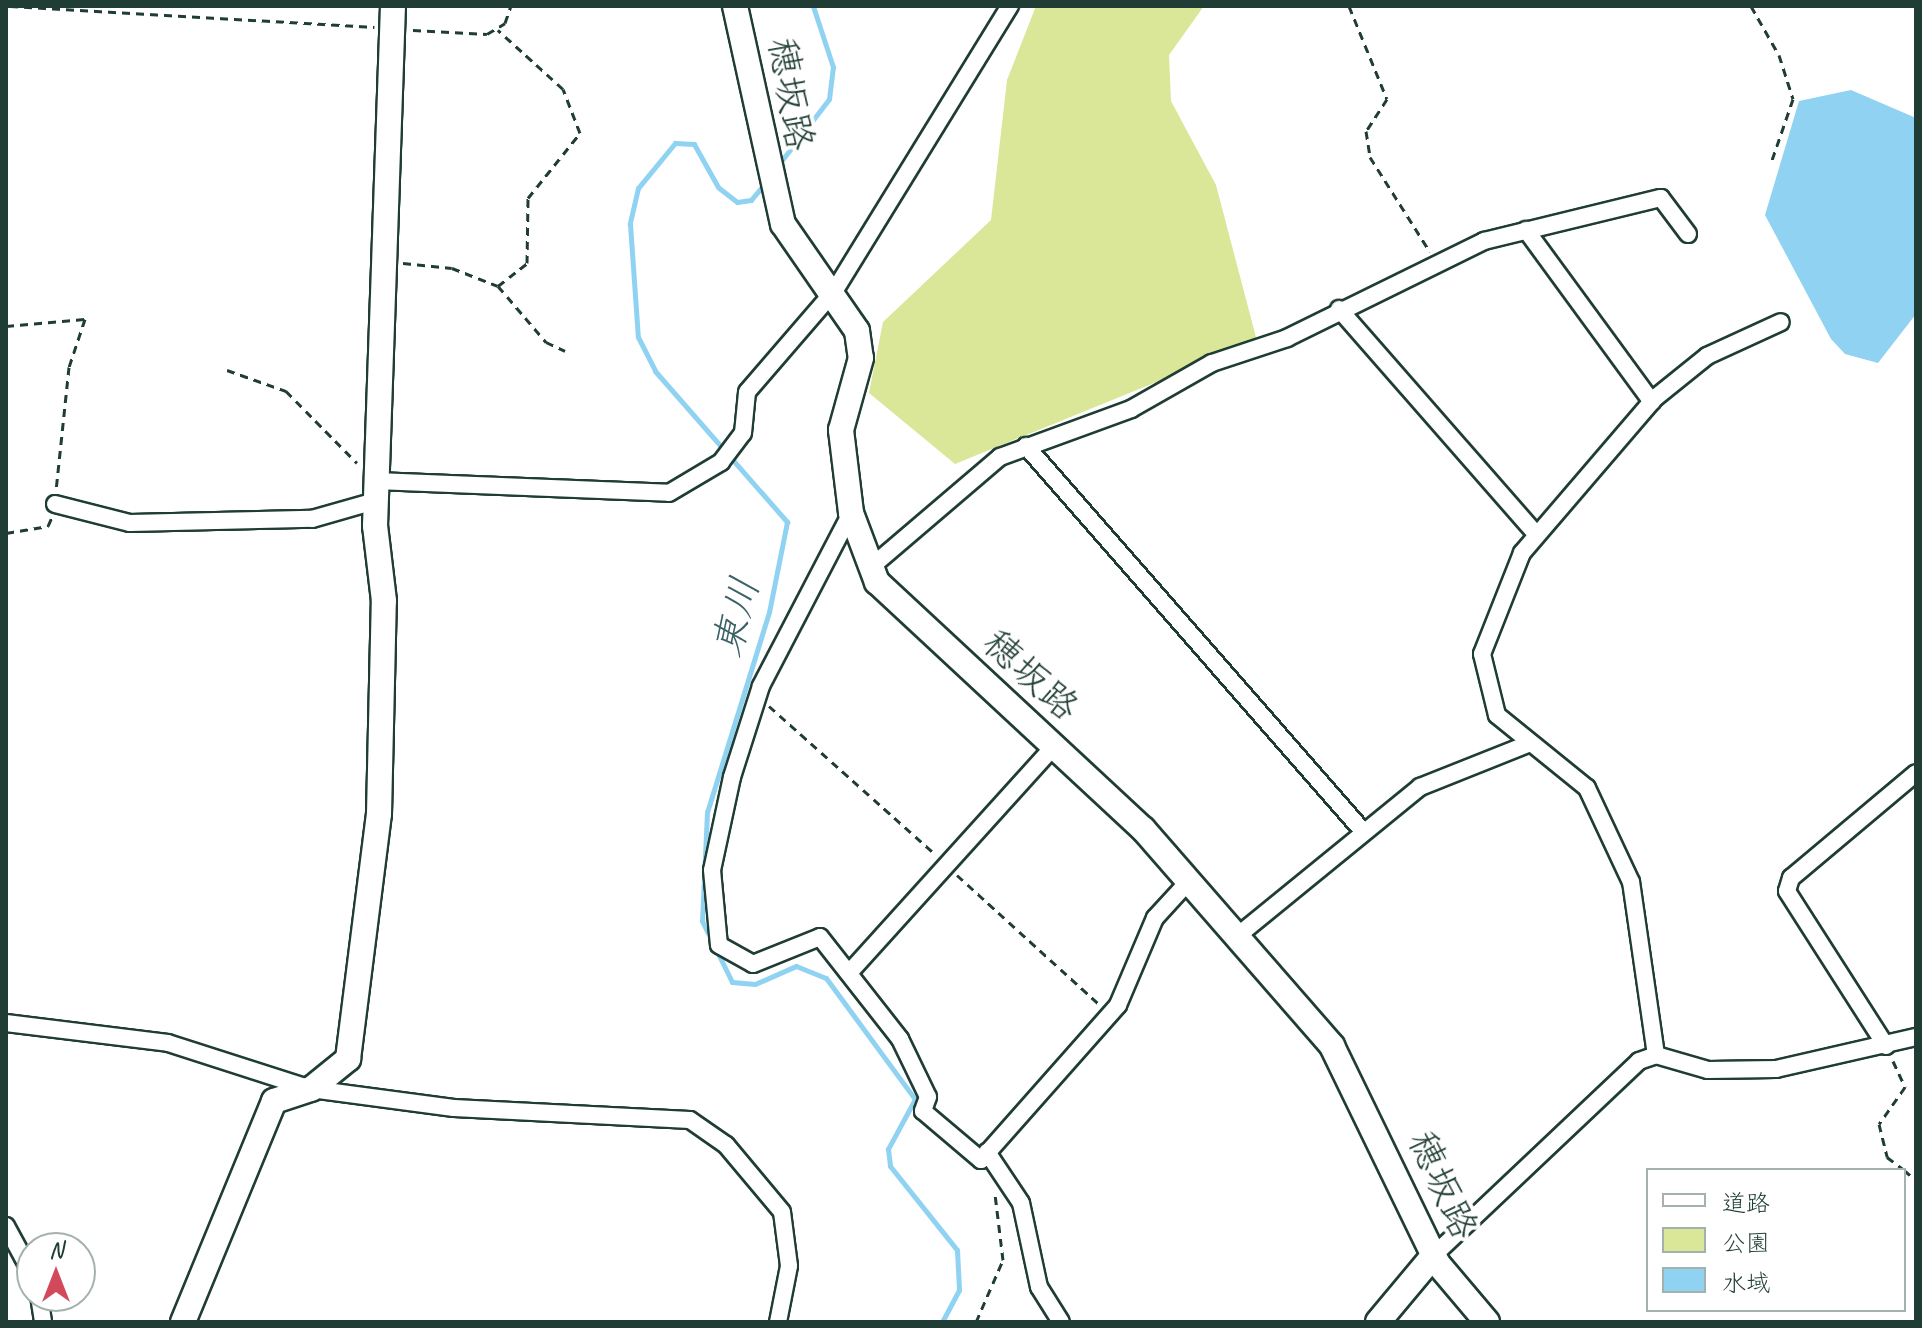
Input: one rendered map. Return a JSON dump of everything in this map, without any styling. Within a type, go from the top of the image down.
[{"type":"main road","name":"穂坂路","points":[[735,6],[768,172],[798,255],[835,290],[857,331],[861,358],[841,430],[851,513],[870,568],[906,613],[1055,745],[1188,882],[1332,1046],[1434,1255],[1487,1322]]},
{"type":"main road","points":[[183,1322],[274,1101],[311,1089],[348,1059],[379,814],[384,601],[376,485],[392,17]]},
{"type":"main road","points":[[1378,1322],[1434,1255]]},
{"type":"street","points":[[55,504],[130,523],[312,519],[376,485],[669,493],[721,462],[737,444],[747,392],[835,290],[1010,6]]},
{"type":"street","points":[[870,568],[977,471],[1026,446],[1131,409],[1212,363],[1287,338],[1439,261],[1526,230],[1661,198],[1688,234]]},
{"type":"street","points":[[1526,230],[1652,402]]},
{"type":"street","points":[[1339,309],[1537,535]]},
{"type":"street","points":[[1656,1055],[1631,882],[1587,788],[1528,744],[1497,715],[1482,654],[1522,553],[1652,402],[1707,356],[1781,322]]},
{"type":"street","points":[[1026,446],[1361,829]]},
{"type":"street","points":[[851,513],[761,686],[712,870],[719,945],[735,960],[753,964],[820,937],[900,1039],[928,1097],[923,1111],[981,1160],[1118,1005],[1155,918],[1188,882]]},
{"type":"street","points":[[1235,938],[1361,829],[1420,787],[1528,744]]},
{"type":"street","points":[[849,973],[1055,745]]},
{"type":"street","points":[[1886,1046],[1787,891],[1791,878],[1916,773]]},
{"type":"street","points":[[6,1023],[168,1043],[311,1089],[454,1108],[690,1120],[726,1145],[782,1212],[789,1266],[778,1322]]},
{"type":"street","points":[[1434,1255],[1639,1061],[1656,1055],[1744,1071],[1886,1046],[1916,1037]]},
{"type":"street","points":[[987,1152],[1021,1203],[1039,1287],[1061,1322]]},
{"type":"street","points":[[6,1226],[16,1244]]},
{"type":"path","points":[[10,6],[169,15],[392,17],[498,30],[563,89],[580,133],[528,198],[527,263],[498,286]]},
{"type":"path","points":[[169,6],[169,15]]},
{"type":"path","points":[[498,30],[511,6]]},
{"type":"path","points":[[1349,6],[1387,99],[1366,131],[1370,157],[1405,222],[1439,261]]},
{"type":"path","points":[[1751,6],[1779,55],[1793,99],[1771,163]]},
{"type":"path","points":[[383,262],[452,268],[498,286],[546,342],[565,351]]},
{"type":"path","points":[[6,326],[85,319],[69,367],[55,504],[48,526],[6,533]]},
{"type":"path","points":[[227,370],[286,391],[376,485]]},
{"type":"path","points":[[1886,1046],[1905,1087],[1879,1124],[1887,1157],[1901,1168]]},
{"type":"path","points":[[976,1322],[1003,1260],[993,1187]]},
{"type":"green space","points":[[1036,6],[1204,6],[1169,55],[1171,101],[1216,185],[1257,341],[955,464],[869,393],[883,322],[991,220],[1007,80]]},
{"type":"water","points":[[1851,90],[1916,118],[1916,314],[1878,363],[1845,354],[1831,339],[1765,215],[1799,101]]},
{"type":"waterway","name":"東川","points":[[779,164],[829,99],[833,67],[813,6]]},
{"type":"waterway","name":"東川","points":[[766,182],[751,200],[737,202],[718,187],[694,144],[675,143],[638,188],[630,224],[638,337],[655,371],[787,522],[769,612],[707,812],[702,921],[732,982],[755,984],[796,966],[826,978],[915,1099],[888,1149],[890,1166],[957,1250],[959,1290],[942,1322]]}]
